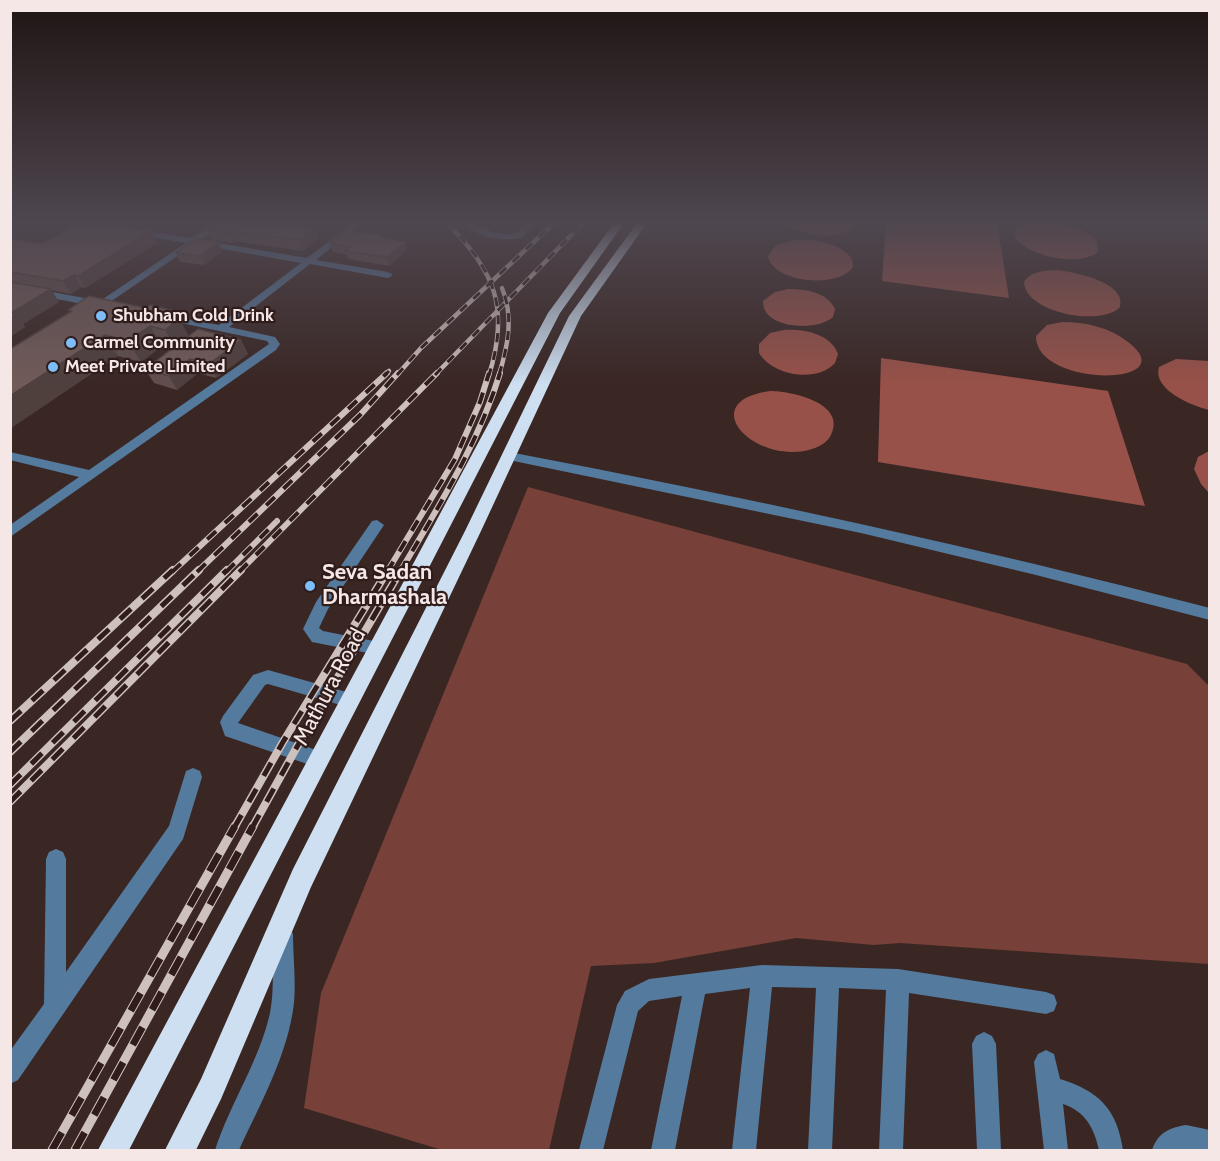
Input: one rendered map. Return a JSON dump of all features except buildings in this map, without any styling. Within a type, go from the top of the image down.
[{"type":"highway","name":"Mathura Road","points":[[113,1150],[554,313],[580,277]]},
{"type":"highway","points":[[180,1150],[211,1089],[302,878],[509,456],[575,316],[603,277]]},
{"type":"street","points":[[10,287],[96,311],[141,277]]},
{"type":"street","points":[[200,340],[287,277]]},
{"type":"street","points":[[10,532],[263,355],[275,344],[271,339],[149,314]]},
{"type":"street","points":[[10,456],[91,475]]},
{"type":"street","points":[[509,456],[869,529],[1073,577],[1209,614]]},
{"type":"street","points":[[377,525],[321,606],[311,629],[318,637],[378,648]]},
{"type":"street","points":[[319,759],[231,730],[229,722],[259,680],[268,677],[351,700]]},
{"type":"street","points":[[10,1072],[176,832],[188,787],[193,777]]},
{"type":"street","points":[[55,1008],[56,859]]},
{"type":"street","points":[[227,1150],[272,1042],[281,1012],[282,925]]},
{"type":"street","points":[[744,1150],[762,976]]},
{"type":"street","points":[[591,1150],[628,1005],[633,997],[641,993],[762,976],[828,977],[898,980],[1046,1003]]},
{"type":"street","points":[[820,1150],[828,977]]},
{"type":"street","points":[[891,1150],[898,980]]},
{"type":"street","points":[[663,1150],[696,984]]},
{"type":"street","points":[[984,1044],[989,1150]]},
{"type":"street","points":[[1046,1062],[1056,1150]]},
{"type":"street","points":[[1049,1088],[1076,1095],[1093,1109],[1108,1128],[1112,1150]]},
{"type":"street","points":[[1164,1150],[1172,1140],[1186,1137],[1209,1143]]},
{"type":"shaded area","points":[[794,277],[836,277],[821,280]]},
{"type":"shaded area","points":[[882,277],[1006,277],[1009,298],[882,281]]},
{"type":"shaded area","points":[[1090,277],[1116,291],[1120,298],[1120,307],[1110,313],[1097,316],[1065,314],[1037,302],[1028,293],[1024,282],[1027,278]]},
{"type":"shaded area","points":[[788,289],[821,295],[835,309],[833,317],[825,322],[804,326],[780,322],[771,317],[765,310],[763,301],[775,292]]},
{"type":"shaded area","points":[[1062,322],[1096,326],[1121,337],[1141,357],[1138,367],[1125,374],[1104,375],[1080,373],[1058,365],[1042,353],[1036,336],[1047,325]]},
{"type":"shaded area","points":[[799,330],[829,341],[838,354],[835,363],[818,373],[807,375],[784,372],[774,367],[759,353],[759,344],[770,333]]},
{"type":"shaded area","points":[[881,358],[1108,391],[1145,506],[878,462]]},
{"type":"shaded area","points":[[1176,359],[1209,361],[1209,410],[1175,396],[1162,383],[1158,375],[1159,367]]},
{"type":"shaded area","points":[[770,391],[803,396],[824,407],[831,415],[834,424],[829,438],[823,444],[804,451],[784,451],[765,447],[750,439],[739,428],[734,417],[737,406],[748,397]]},
{"type":"shaded area","points":[[1210,451],[1209,493],[1201,484],[1194,469],[1198,457]]},
{"type":"shaded area","points":[[528,487],[1187,664],[1209,686],[1209,964],[900,943],[874,945],[796,938],[654,963],[591,966],[549,1150],[442,1150],[304,1108],[321,993]]},
{"type":"railway","points":[[488,277],[490,283]]},
{"type":"railway","points":[[490,283],[496,277]]},
{"type":"railway","points":[[506,302],[530,277]]},
{"type":"railway","points":[[397,375],[421,348],[490,283]]},
{"type":"railway","points":[[490,283],[498,310]]},
{"type":"railway","points":[[502,288],[506,302]]},
{"type":"railway","points":[[498,310],[506,302]]},
{"type":"railway","points":[[499,375],[508,331],[506,302]]},
{"type":"railway","points":[[435,375],[498,310]]},
{"type":"railway","points":[[489,375],[498,330],[498,310]]},
{"type":"railway","points":[[172,572],[387,373]]},
{"type":"railway","points":[[197,572],[360,415],[398,373]]},
{"type":"railway","points":[[239,572],[437,373]]},
{"type":"railway","points":[[387,572],[455,459],[480,402],[489,373]]},
{"type":"railway","points":[[400,572],[469,450],[500,373]]},
{"type":"railway","points":[[226,572],[277,521]]},
{"type":"railway","points":[[10,721],[173,570]]},
{"type":"railway","points":[[10,752],[199,570]]},
{"type":"railway","points":[[10,785],[227,570]]},
{"type":"railway","points":[[10,802],[241,570]]},
{"type":"railway","points":[[234,828],[283,742],[388,570]]},
{"type":"railway","points":[[252,828],[401,570]]},
{"type":"railway","points":[[52,1150],[235,826]]},
{"type":"railway","points":[[75,1150],[253,826]]},
{"type":"place","name":"Shubham Cold Drink","points":[[101,316]]},
{"type":"place","name":"Carmel Community","points":[[71,343]]},
{"type":"place","name":"Meet Private Limited","points":[[53,367]]},
{"type":"place","name":"Seva Sadan Dharmashala","points":[[310,586]]}]
